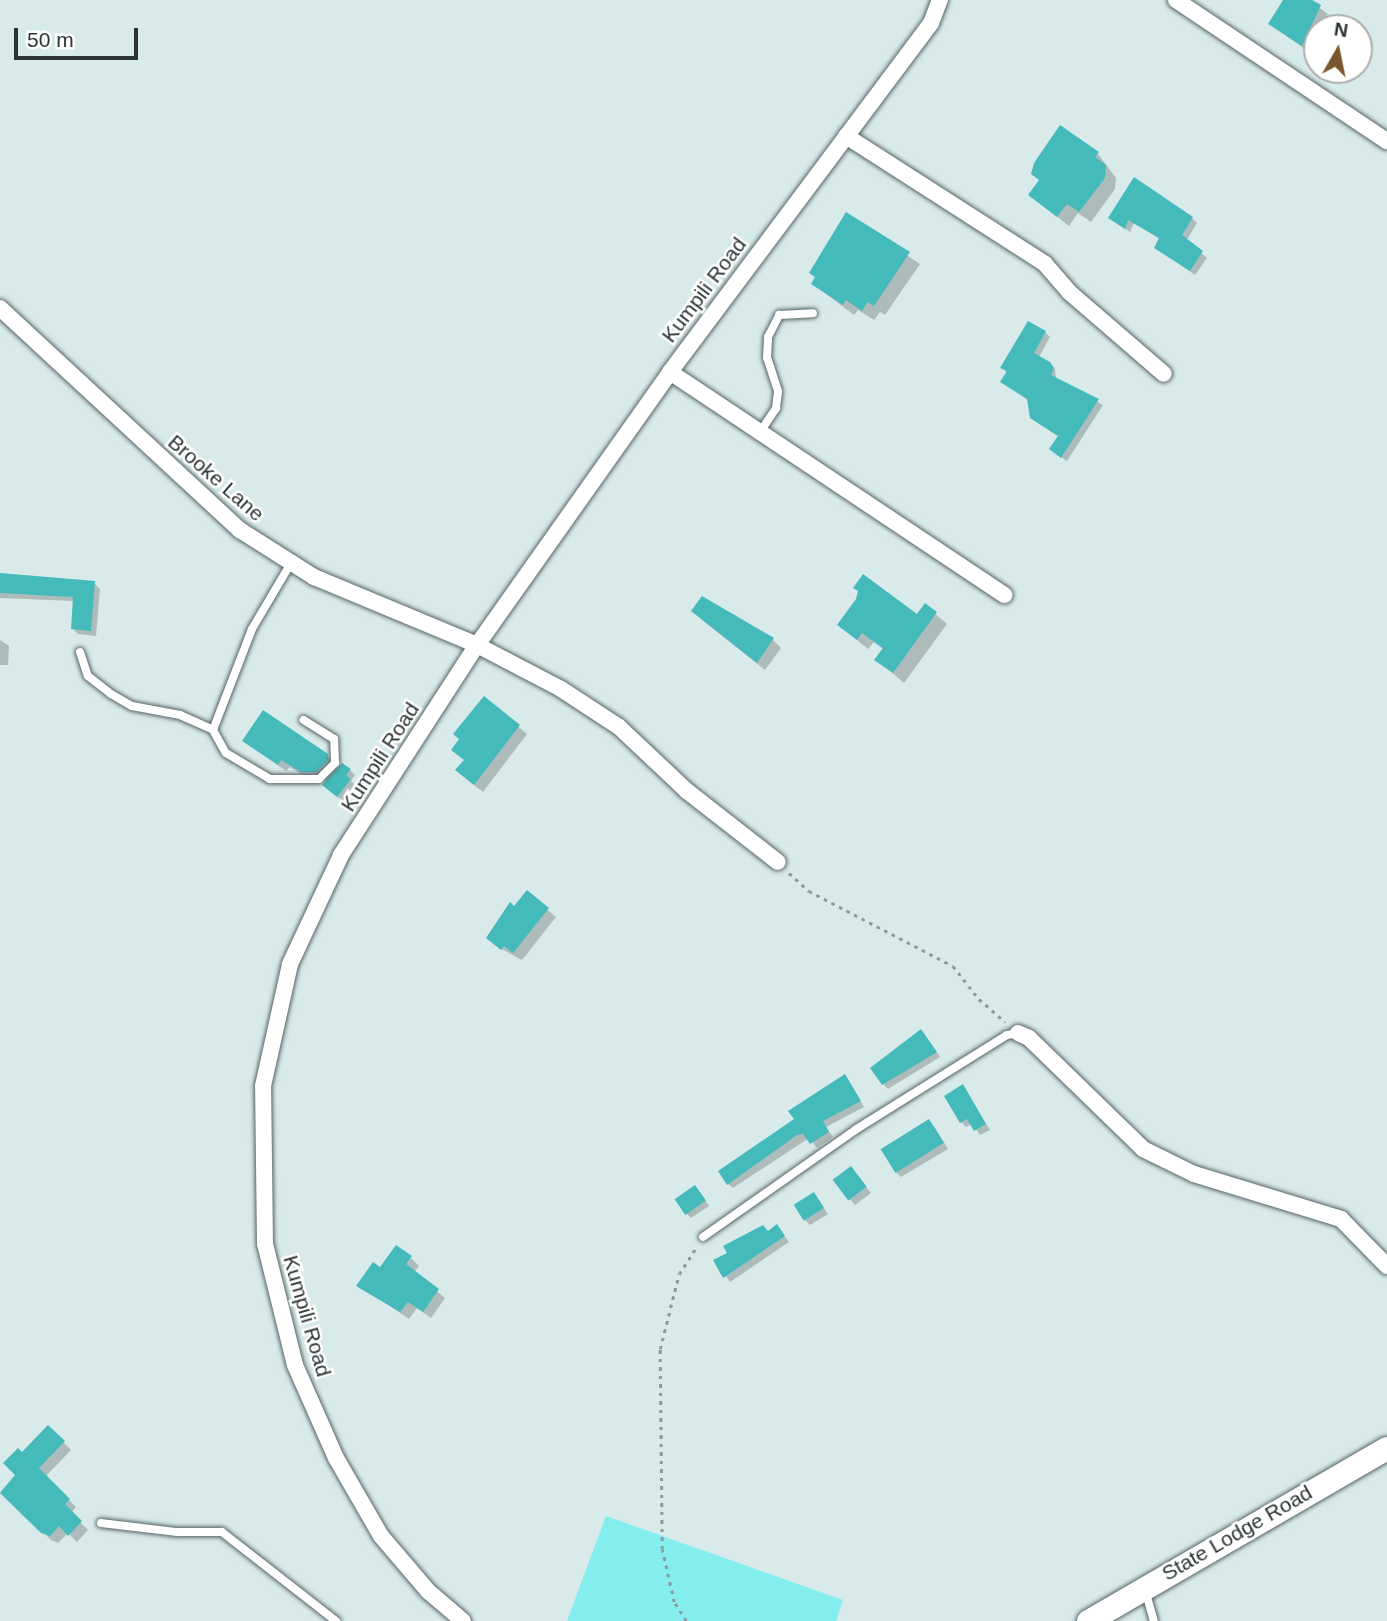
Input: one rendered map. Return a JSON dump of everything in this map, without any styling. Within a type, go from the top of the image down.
[{"type":"street","name":"Kumpili Road","points":[[463,1621],[428,1591],[381,1536],[336,1458],[295,1365],[265,1244],[262,1086],[290,964],[341,855],[477,645],[670,372],[931,23],[940,0]]},
{"type":"street","points":[[1176,0],[1387,141]]},
{"type":"street","points":[[846,136],[1045,264],[1069,292],[1164,374]]},
{"type":"street","name":"Brooke Lane","points":[[0,308],[240,530],[314,577],[477,645],[561,689],[619,727],[687,791],[778,863]]},
{"type":"street","points":[[670,372],[1006,595]]},
{"type":"street","points":[[1018,1033],[1029,1038],[1143,1149],[1194,1174],[1341,1219],[1387,1266]]},
{"type":"street","name":"State Lodge Road","points":[[1088,1621],[1387,1448]]},
{"type":"lane","points":[[760,432],[776,408],[778,391],[767,358],[768,337],[779,315],[813,313]]},
{"type":"lane","points":[[213,730],[251,629],[291,563]]},
{"type":"lane","points":[[80,652],[88,676],[111,694],[131,706],[180,715],[213,730],[226,753],[270,779],[319,779],[335,763],[334,739],[303,720]]},
{"type":"lane","points":[[703,1237],[855,1130],[1007,1035],[1018,1033]]},
{"type":"lane","points":[[101,1523],[177,1532],[222,1532],[336,1621]]},
{"type":"lane","points":[[1144,1587],[1154,1621]]},
{"type":"path","points":[[778,863],[809,891],[953,966],[979,999],[1018,1033]]},
{"type":"path","points":[[685,1621],[674,1602],[662,1549],[660,1349],[679,1274],[703,1237]]},
{"type":"shaded area","points":[[606,1516],[843,1600],[836,1621],[567,1621]]},
{"type":"building","points":[[1283,0],[1312,0],[1321,5],[1317,14],[1303,14],[1302,46],[1268,24]]},
{"type":"building","points":[[1060,125],[1099,152],[1095,157],[1106,165],[1105,178],[1079,212],[1067,204],[1057,217],[1028,195],[1039,180],[1031,174],[1034,163]]},
{"type":"building","points":[[1134,177],[1193,217],[1182,235],[1203,251],[1190,271],[1154,248],[1159,238],[1128,220],[1125,229],[1108,218]]},
{"type":"building","points":[[846,212],[910,252],[874,306],[868,302],[862,311],[846,300],[843,305],[811,284],[815,277],[809,273]]},
{"type":"building","points":[[1028,321],[1046,331],[1034,353],[1050,362],[1054,368],[1051,375],[1099,399],[1061,458],[1049,449],[1058,436],[1030,418],[1027,399],[1000,382],[1007,371],[1000,368]]},
{"type":"building","points":[[0,573],[95,581],[91,631],[71,629],[73,597],[0,593]]},
{"type":"building","points":[[863,574],[917,614],[925,603],[937,612],[893,673],[874,660],[883,648],[862,633],[857,640],[837,625],[856,599],[858,591],[853,588]]},
{"type":"building","points":[[702,596],[774,638],[757,663],[691,611]]},
{"type":"building","points":[[484,696],[520,725],[474,785],[455,770],[464,760],[451,750],[459,739],[453,734]]},
{"type":"building","points":[[263,710],[328,754],[328,760],[316,772],[301,772],[281,760],[278,765],[242,741]]},
{"type":"building","points":[[342,763],[351,769],[346,775],[351,779],[337,797],[322,785]]},
{"type":"building","points":[[527,890],[549,908],[513,953],[504,946],[501,950],[486,938],[510,902],[514,906]]},
{"type":"building","points":[[921,1029],[937,1052],[882,1085],[870,1068]]},
{"type":"building","points":[[845,1074],[861,1101],[823,1121],[829,1132],[810,1144],[803,1134],[797,1135],[727,1185],[718,1171],[794,1119],[788,1111]]},
{"type":"building","points":[[963,1084],[986,1124],[974,1131],[967,1119],[960,1123],[944,1096]]},
{"type":"building","points":[[929,1119],[944,1143],[895,1173],[881,1149]]},
{"type":"building","points":[[851,1166],[867,1187],[848,1201],[833,1180]]},
{"type":"building","points":[[695,1185],[706,1201],[685,1215],[675,1199]]},
{"type":"building","points":[[814,1192],[824,1208],[804,1221],[794,1205]]},
{"type":"building","points":[[777,1224],[785,1236],[723,1278],[713,1260],[727,1253],[723,1246],[763,1225],[768,1231]]},
{"type":"building","points":[[396,1245],[412,1256],[406,1264],[439,1289],[423,1312],[408,1302],[400,1312],[356,1286],[373,1262],[380,1267]]},
{"type":"building","points":[[48,1425],[65,1441],[39,1468],[70,1499],[65,1504],[82,1521],[68,1536],[59,1526],[50,1536],[41,1533],[0,1493],[15,1475],[3,1463],[18,1448],[22,1452]]}]
